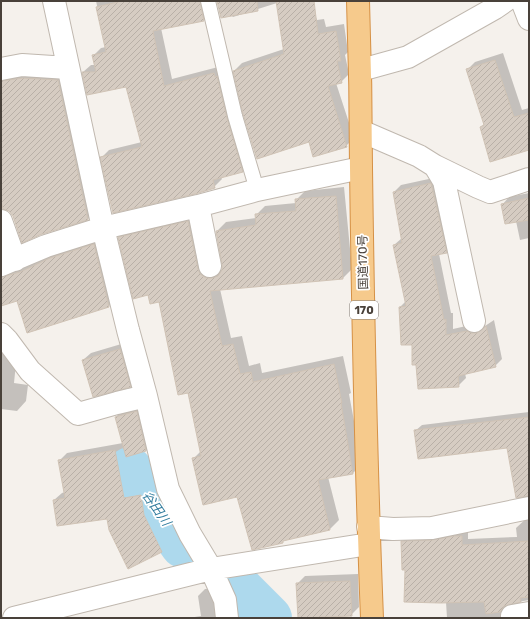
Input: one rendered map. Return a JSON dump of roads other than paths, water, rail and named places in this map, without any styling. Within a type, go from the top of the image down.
[{"type":"highway","name":"国道170号","points":[[358,1],[361,70],[361,168],[372,618]]},
{"type":"street","points":[[54,1],[103,228],[168,489],[190,534],[212,569],[225,600],[227,618]]},
{"type":"street","points":[[361,70],[408,57],[505,1]]},
{"type":"street","points":[[522,1],[529,19]]},
{"type":"street","points":[[1,69],[22,65],[68,68]]},
{"type":"street","points":[[361,131],[419,156],[435,166],[490,192],[529,179]]},
{"type":"street","points":[[435,166],[444,181],[474,321]]},
{"type":"street","points":[[1,221],[8,262],[46,246],[103,228],[198,206],[257,190],[361,168]]},
{"type":"street","points":[[198,206],[210,266]]},
{"type":"street","points":[[1,334],[30,371],[78,414],[117,402],[146,396]]},
{"type":"street","points":[[14,618],[212,569],[369,536],[393,529],[432,528],[529,508]]},
{"type":"lane","points":[[208,1],[235,116],[257,190]]},
{"type":"waterway","name":"谷田川","points":[[130,470],[183,545]]},
{"type":"waterway","name":"谷田川","points":[[236,585],[269,618]]}]
